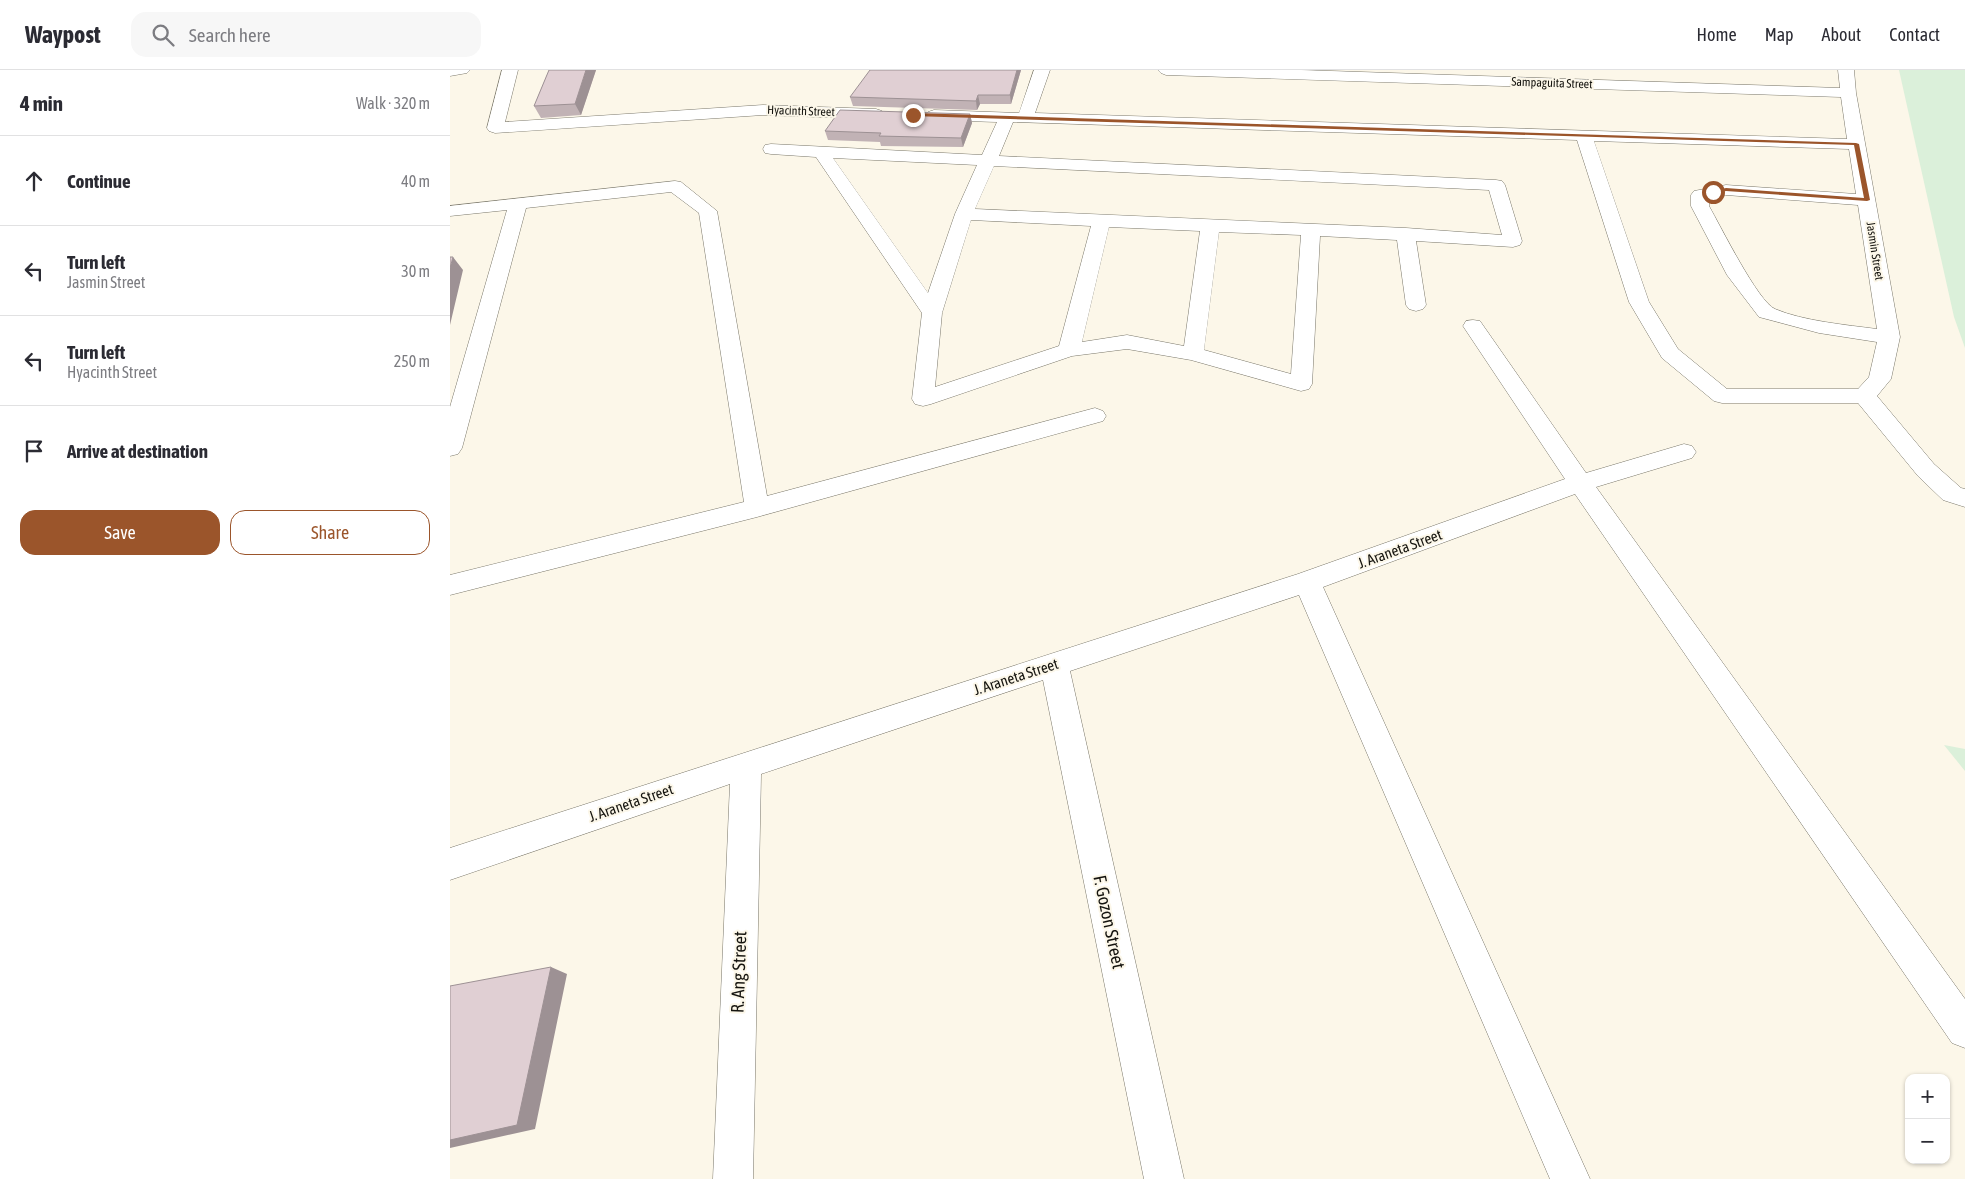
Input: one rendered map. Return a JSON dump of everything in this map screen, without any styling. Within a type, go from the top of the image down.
[{"type":"street","points":[[450,71],[462,70]]},
{"type":"street","name":"Hyacinth Street","points":[[510,70],[495,128],[763,110],[890,114]]},
{"type":"street","points":[[1042,70],[1016,118],[988,161],[964,214],[932,313],[923,399],[1069,350],[1127,342],[1193,354],[1301,384],[1311,230]]},
{"type":"street","name":"Sampaguita Street","points":[[1166,70],[1848,93]]},
{"type":"street","name":"Jasmin Street","points":[[1846,70],[1856,144],[1889,337],[1880,378],[1864,396]]},
{"type":"street","points":[[919,115],[1856,144]]},
{"type":"street","points":[[1584,136],[1639,302],[1670,353],[1722,396],[1785,398],[1864,396],[1926,470],[1952,494],[1965,498]]},
{"type":"street","points":[[771,149],[1496,185],[1513,242],[1406,234],[1210,227],[964,214]]},
{"type":"street","points":[[821,152],[932,313]]},
{"type":"street","points":[[450,211],[675,186],[708,211],[757,508]]},
{"type":"street","points":[[1867,200],[1726,190],[1700,195],[1700,206],[1737,275],[1766,313],[1819,326],[1889,337]]},
{"type":"street","points":[[450,448],[518,203]]},
{"type":"street","points":[[1069,350],[1101,222]]},
{"type":"street","points":[[1193,354],[1210,227]]},
{"type":"street","points":[[1406,234],[1416,304]]},
{"type":"street","points":[[1473,326],[1580,483],[1965,1030]]},
{"type":"street","points":[[450,585],[757,508],[1095,416]]},
{"type":"street","name":"J. Araneta Street","points":[[450,864],[746,765],[1307,582],[1580,483],[1684,452]]},
{"type":"street","points":[[1307,582],[1570,1179]]},
{"type":"street","name":"F. Gozon Street","points":[[1054,665],[1164,1179]]},
{"type":"street","name":"R. Ang Street","points":[[733,1179],[746,765]]},
{"type":"green space","points":[[1899,70],[1965,70],[1965,348],[1954,317]]},
{"type":"green space","points":[[1944,745],[1965,749],[1965,771]]},
{"type":"building","points":[[549,70],[586,70],[575,104],[534,106]]},
{"type":"building","points":[[870,70],[1017,70],[1010,95],[978,95],[976,101],[850,97]]},
{"type":"building","points":[[840,110],[970,114],[961,138],[879,136],[881,133],[825,131]]},
{"type":"building","points":[[450,257],[453,257],[450,268]]},
{"type":"building","points":[[551,967],[517,1125],[450,1140],[450,986]]},
{"type":"route","points":[[913,115],[1856,144],[1867,200],[1726,190],[1713,192]]}]
